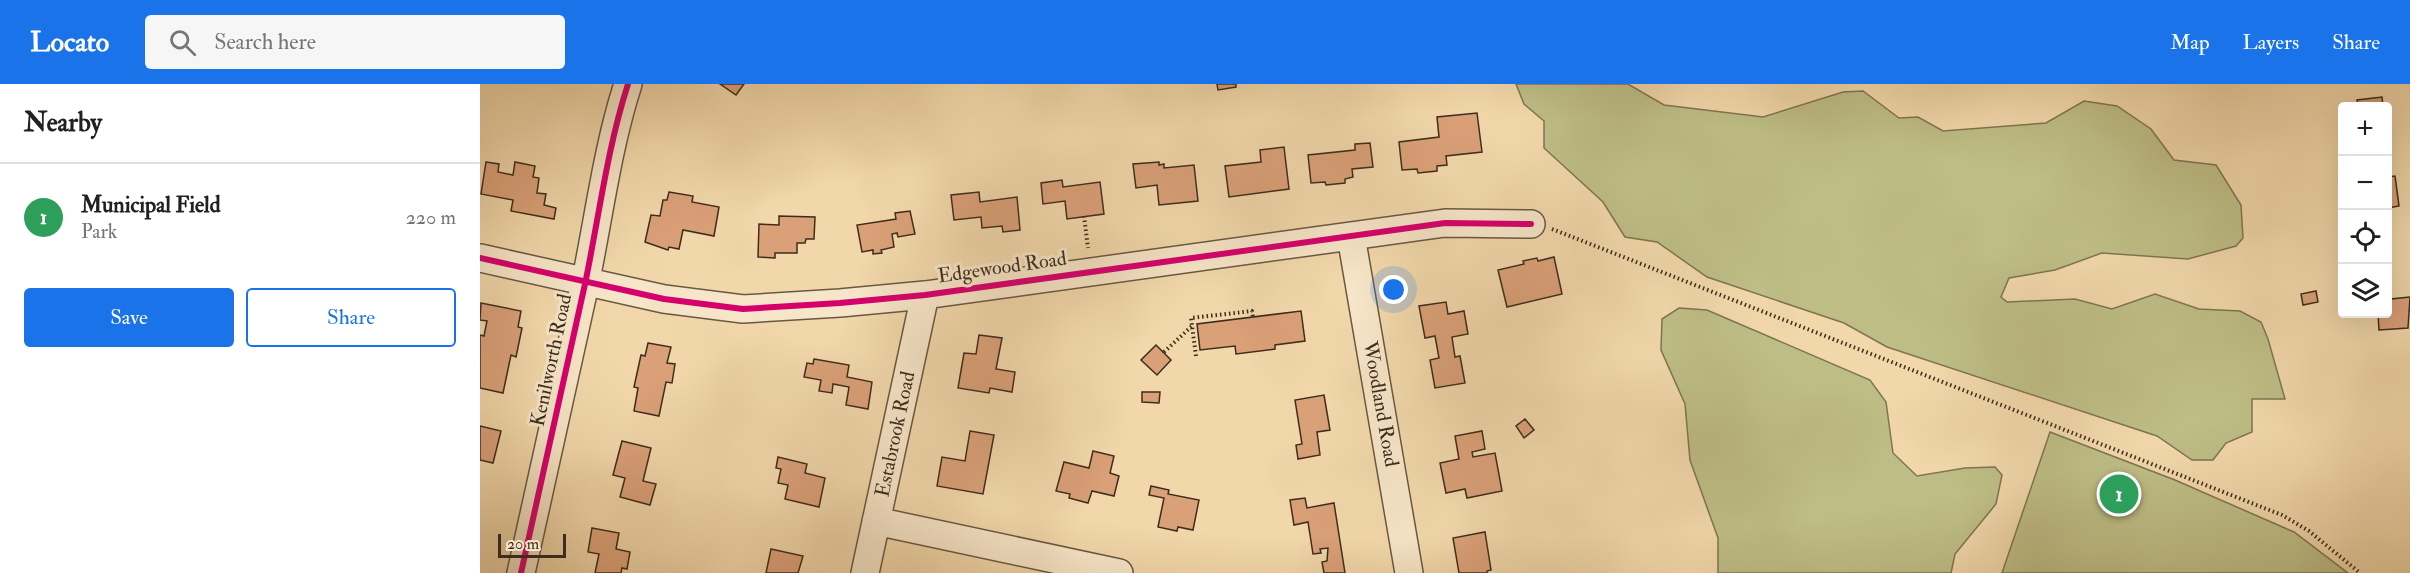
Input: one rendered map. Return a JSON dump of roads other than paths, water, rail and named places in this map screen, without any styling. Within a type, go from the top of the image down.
[{"type":"street","name":"Kenilworth Road","points":[[521,573],[585,282],[618,113],[628,84]]},
{"type":"street","name":"Edgewood Road","points":[[480,258],[664,298],[743,309],[925,295],[1445,223],[1531,224]]},
{"type":"street","name":"Woodland Road","points":[[1351,236],[1409,573]]},
{"type":"street","name":"Estabrook Road","points":[[865,573],[925,295]]},
{"type":"street","points":[[876,521],[1119,573]]},
{"type":"place","name":"Municipal Field","points":[[2119,494]]}]
